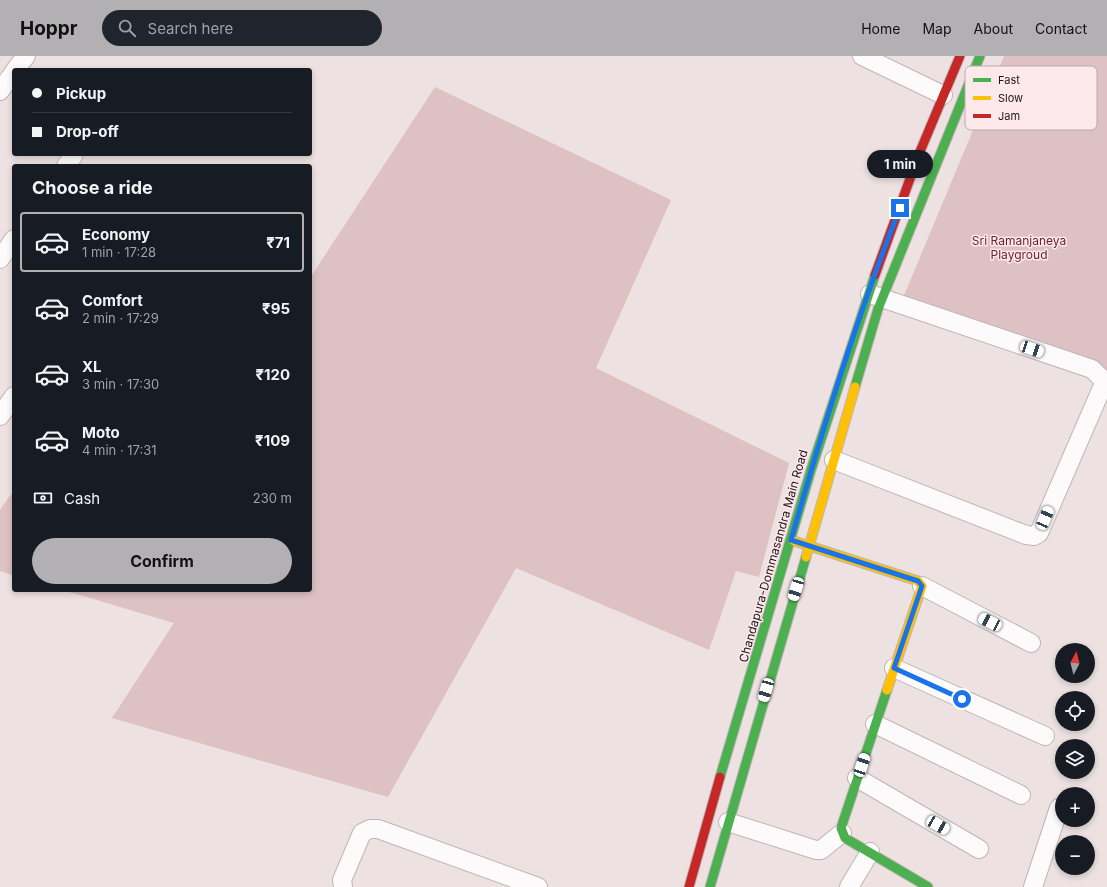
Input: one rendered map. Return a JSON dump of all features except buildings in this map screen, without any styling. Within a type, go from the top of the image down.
[{"type":"main road","name":"Chandapura-Dommasandra Main Road","points":[[689,887],[711,807],[814,458],[875,295],[943,96],[960,56]]},
{"type":"main road","name":"Chandapura-Dommasandra Main Road","points":[[976,66],[980,56]]},
{"type":"main road","name":"Chandapura-Dommasandra Main Road","points":[[710,887],[808,545],[878,309],[875,295],[965,90]]},
{"type":"main road","points":[[791,540],[918,581],[922,586],[841,828],[845,838],[928,887]]},
{"type":"street","points":[[17,68],[26,56]]},
{"type":"street","points":[[862,56],[943,96]]},
{"type":"street","points":[[0,91],[12,75]]},
{"type":"street","points":[[0,258],[12,242]]},
{"type":"street","points":[[834,460],[1026,536],[1034,536],[1039,533],[1100,390],[1107,384],[1092,369],[875,295]]},
{"type":"street","points":[[0,416],[12,399]]},
{"type":"street","points":[[922,586],[1031,643]]},
{"type":"street","points":[[894,668],[1044,736]]},
{"type":"street","points":[[875,724],[1021,795]]},
{"type":"street","points":[[857,778],[979,849]]},
{"type":"street","points":[[1033,887],[1055,820]]},
{"type":"street","points":[[728,822],[816,850],[821,850],[842,833]]},
{"type":"street","points":[[343,887],[342,880],[362,833],[370,829],[378,830],[538,887]]},
{"type":"street","points":[[849,887],[870,852]]},
{"type":"green space","name":"Sri Ramanjaneya Playgroud","points":[[1004,56],[1107,56],[1107,372],[903,298],[973,130],[1097,130],[1097,66],[1000,66]]},
{"type":"green space","points":[[435,87],[671,200],[596,368],[789,463],[759,577],[736,571],[709,650],[516,568],[388,797],[112,718],[174,623],[70,592],[312,592],[312,275]]},
{"type":"green space","points":[[12,493],[12,575],[0,571],[0,510]]},
{"type":"traffic: fast","points":[[976,66],[980,56]]},
{"type":"traffic: fast","points":[[855,387],[878,309],[965,93]]},
{"type":"traffic: fast","points":[[720,777],[811,470],[875,275]]},
{"type":"traffic: fast","points":[[710,887],[806,557]]},
{"type":"traffic: fast","points":[[887,690],[841,828],[845,838],[928,887]]},
{"type":"traffic: slow","points":[[806,557],[855,387]]},
{"type":"traffic: slow","points":[[794,541],[918,581],[922,586],[887,690]]},
{"type":"traffic: jam","points":[[875,275],[919,154],[960,56]]},
{"type":"traffic: jam","points":[[689,887],[720,777]]},
{"type":"route","points":[[900,208],[868,293],[814,458],[791,540],[918,581],[922,586],[894,668],[962,699]]}]
